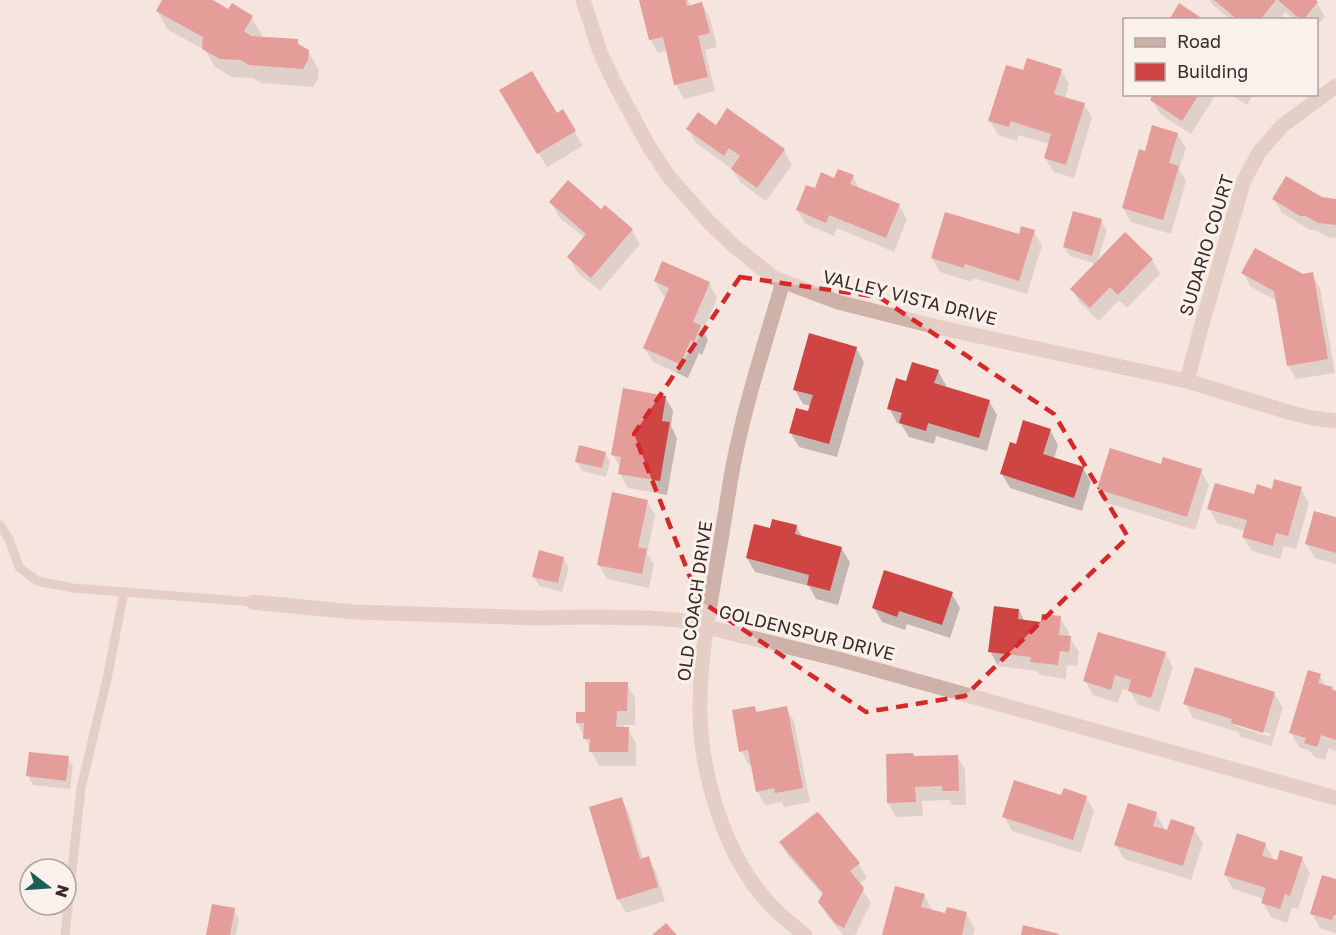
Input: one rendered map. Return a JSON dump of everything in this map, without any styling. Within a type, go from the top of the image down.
[{"type":"street","name":"VALLEY VISTA DRIVE","points":[[583,0],[600,52],[614,82],[648,145],[669,177],[689,201],[734,246],[774,278],[838,302],[926,324],[1187,381],[1296,414],[1336,421]]},
{"type":"street","name":"SUDARIO COURT","points":[[1187,381],[1244,180],[1260,151],[1276,132],[1336,86]]},
{"type":"street","name":"OLD COACH DRIVE","points":[[783,282],[733,465],[706,626],[700,713],[706,769],[718,813],[730,844],[748,876],[767,901],[805,935]]},
{"type":"street","name":"GOLDENSPUR DRIVE","points":[[253,602],[354,612],[678,620],[838,659],[1336,798]]},
{"type":"lane","points":[[0,525],[9,538],[19,567],[37,581],[73,588],[253,602]]},
{"type":"lane","points":[[65,935],[81,788],[107,680],[124,592]]},
{"type":"highlighted area","points":[[740,277],[879,297],[1054,414],[1128,537],[965,696],[866,712],[699,600],[634,434]]},
{"type":"building","points":[[162,0],[213,0],[228,9],[232,3],[253,16],[244,31],[251,36],[298,39],[298,44],[309,50],[308,60],[303,69],[249,65],[241,60],[220,59],[202,49],[203,37],[156,11]]},
{"type":"building","points":[[639,0],[686,0],[687,6],[702,2],[710,33],[698,36],[708,77],[674,85],[663,37],[649,40]]},
{"type":"building","points":[[1214,0],[1276,0],[1262,18],[1236,18]]},
{"type":"building","points":[[1278,0],[1316,0],[1318,2],[1305,18],[1299,18]]},
{"type":"building","points":[[1179,3],[1200,17],[1199,18],[1170,18]]},
{"type":"building","points":[[1027,58],[1062,69],[1054,94],[1085,103],[1066,165],[1044,158],[1051,134],[1011,121],[1009,127],[988,121],[1006,65],[1023,70]]},
{"type":"building","points":[[532,71],[557,113],[563,109],[576,131],[537,154],[499,90]]},
{"type":"building","points":[[1152,96],[1198,96],[1182,121],[1150,100]]},
{"type":"building","points":[[727,108],[785,149],[757,188],[731,169],[740,156],[729,148],[724,156],[686,129],[698,112],[716,125]]},
{"type":"building","points":[[1152,125],[1178,133],[1169,163],[1179,166],[1163,220],[1122,208],[1139,149],[1145,151]]},
{"type":"building","points":[[838,169],[854,175],[850,184],[900,204],[886,238],[829,215],[826,223],[796,210],[806,185],[815,188],[821,172],[834,178]]},
{"type":"building","points":[[1286,176],[1322,197],[1336,199],[1336,225],[1318,223],[1306,216],[1300,216],[1272,199]]},
{"type":"building","points":[[568,180],[601,209],[605,205],[633,229],[591,278],[567,257],[586,234],[549,202]]},
{"type":"building","points":[[1073,211],[1102,219],[1092,256],[1063,247]]},
{"type":"building","points":[[945,212],[1019,234],[1021,226],[1035,230],[1019,281],[965,264],[964,268],[931,258]]},
{"type":"building","points":[[1125,232],[1153,259],[1118,295],[1110,287],[1090,308],[1070,289]]},
{"type":"building","points":[[1255,248],[1303,274],[1313,272],[1328,359],[1287,366],[1274,291],[1241,273]]},
{"type":"building","points":[[662,261],[710,282],[693,322],[701,325],[694,342],[691,340],[680,364],[643,348],[669,288],[654,281]]},
{"type":"building","points":[[809,333],[857,347],[829,444],[789,433],[796,408],[808,411],[813,395],[793,390]]},
{"type":"building","points":[[912,362],[939,370],[934,383],[990,400],[979,438],[928,423],[926,431],[899,423],[902,413],[887,409],[896,378],[906,381]]},
{"type":"building","points":[[623,388],[666,396],[662,421],[670,422],[660,481],[618,474],[621,457],[611,455]]},
{"type":"building","points":[[1023,420],[1051,429],[1043,454],[1084,467],[1074,498],[1000,474],[1010,442],[1016,444]]},
{"type":"building","points":[[579,445],[606,452],[602,468],[575,462]]},
{"type":"building","points":[[1110,448],[1161,464],[1163,457],[1202,469],[1187,517],[1097,489]]},
{"type":"building","points":[[1274,479],[1302,487],[1288,536],[1276,533],[1273,546],[1242,537],[1247,520],[1207,509],[1215,483],[1254,494],[1257,484],[1272,489]]},
{"type":"building","points":[[612,492],[648,500],[638,547],[647,549],[642,574],[597,565]]},
{"type":"building","points":[[1314,511],[1336,517],[1336,553],[1305,544]]},
{"type":"building","points":[[772,519],[797,525],[795,534],[842,547],[830,591],[807,585],[809,575],[746,558],[754,524],[770,528]]},
{"type":"building","points":[[539,550],[564,557],[558,583],[532,577]]},
{"type":"building","points":[[884,570],[953,592],[942,625],[899,611],[897,617],[872,608]]},
{"type":"building","points":[[994,606],[1019,609],[1018,619],[1041,622],[1042,614],[1061,616],[1059,635],[1071,636],[1069,652],[1060,651],[1058,665],[1030,662],[1031,657],[988,652]]},
{"type":"building","points":[[1098,632],[1166,652],[1151,698],[1128,691],[1131,680],[1115,675],[1111,690],[1083,681]]},
{"type":"building","points":[[1195,667],[1275,692],[1263,733],[1231,723],[1232,719],[1183,704]]},
{"type":"building","points":[[1308,670],[1321,674],[1318,683],[1333,687],[1332,689],[1336,691],[1336,740],[1321,735],[1317,747],[1304,743],[1306,738],[1289,733]]},
{"type":"building","points":[[585,682],[628,682],[627,711],[617,711],[616,727],[629,727],[628,752],[589,752],[590,739],[583,739],[584,723],[576,723],[576,712],[585,712]]},
{"type":"building","points":[[755,706],[756,712],[787,706],[803,788],[775,793],[774,788],[756,792],[748,750],[739,752],[732,710]]},
{"type":"building","points":[[29,752],[69,756],[66,781],[26,776]]},
{"type":"building","points":[[913,753],[914,756],[958,755],[959,791],[942,791],[942,786],[915,787],[916,802],[887,803],[886,754]]},
{"type":"building","points":[[1014,780],[1061,795],[1064,788],[1087,796],[1073,840],[1002,817]]},
{"type":"building","points":[[622,797],[640,859],[649,856],[658,887],[617,900],[589,807]]},
{"type":"building","points":[[1128,803],[1157,812],[1153,826],[1167,830],[1171,819],[1195,827],[1183,866],[1114,845]]},
{"type":"building","points":[[817,812],[860,863],[850,871],[864,888],[844,928],[836,924],[818,902],[823,893],[779,842]]},
{"type":"building","points":[[1237,833],[1266,843],[1262,856],[1277,860],[1280,850],[1303,857],[1290,896],[1285,894],[1280,909],[1261,903],[1266,888],[1224,875]]},
{"type":"building","points":[[1322,875],[1336,879],[1336,915],[1332,920],[1310,914]]},
{"type":"building","points":[[895,886],[925,894],[921,907],[945,913],[947,907],[967,912],[962,935],[882,935]]},
{"type":"building","points":[[212,904],[235,908],[230,935],[206,935]]},
{"type":"building","points":[[666,923],[677,935],[652,935]]},
{"type":"building","points":[[1023,925],[1059,934],[1059,935],[1021,935]]}]
